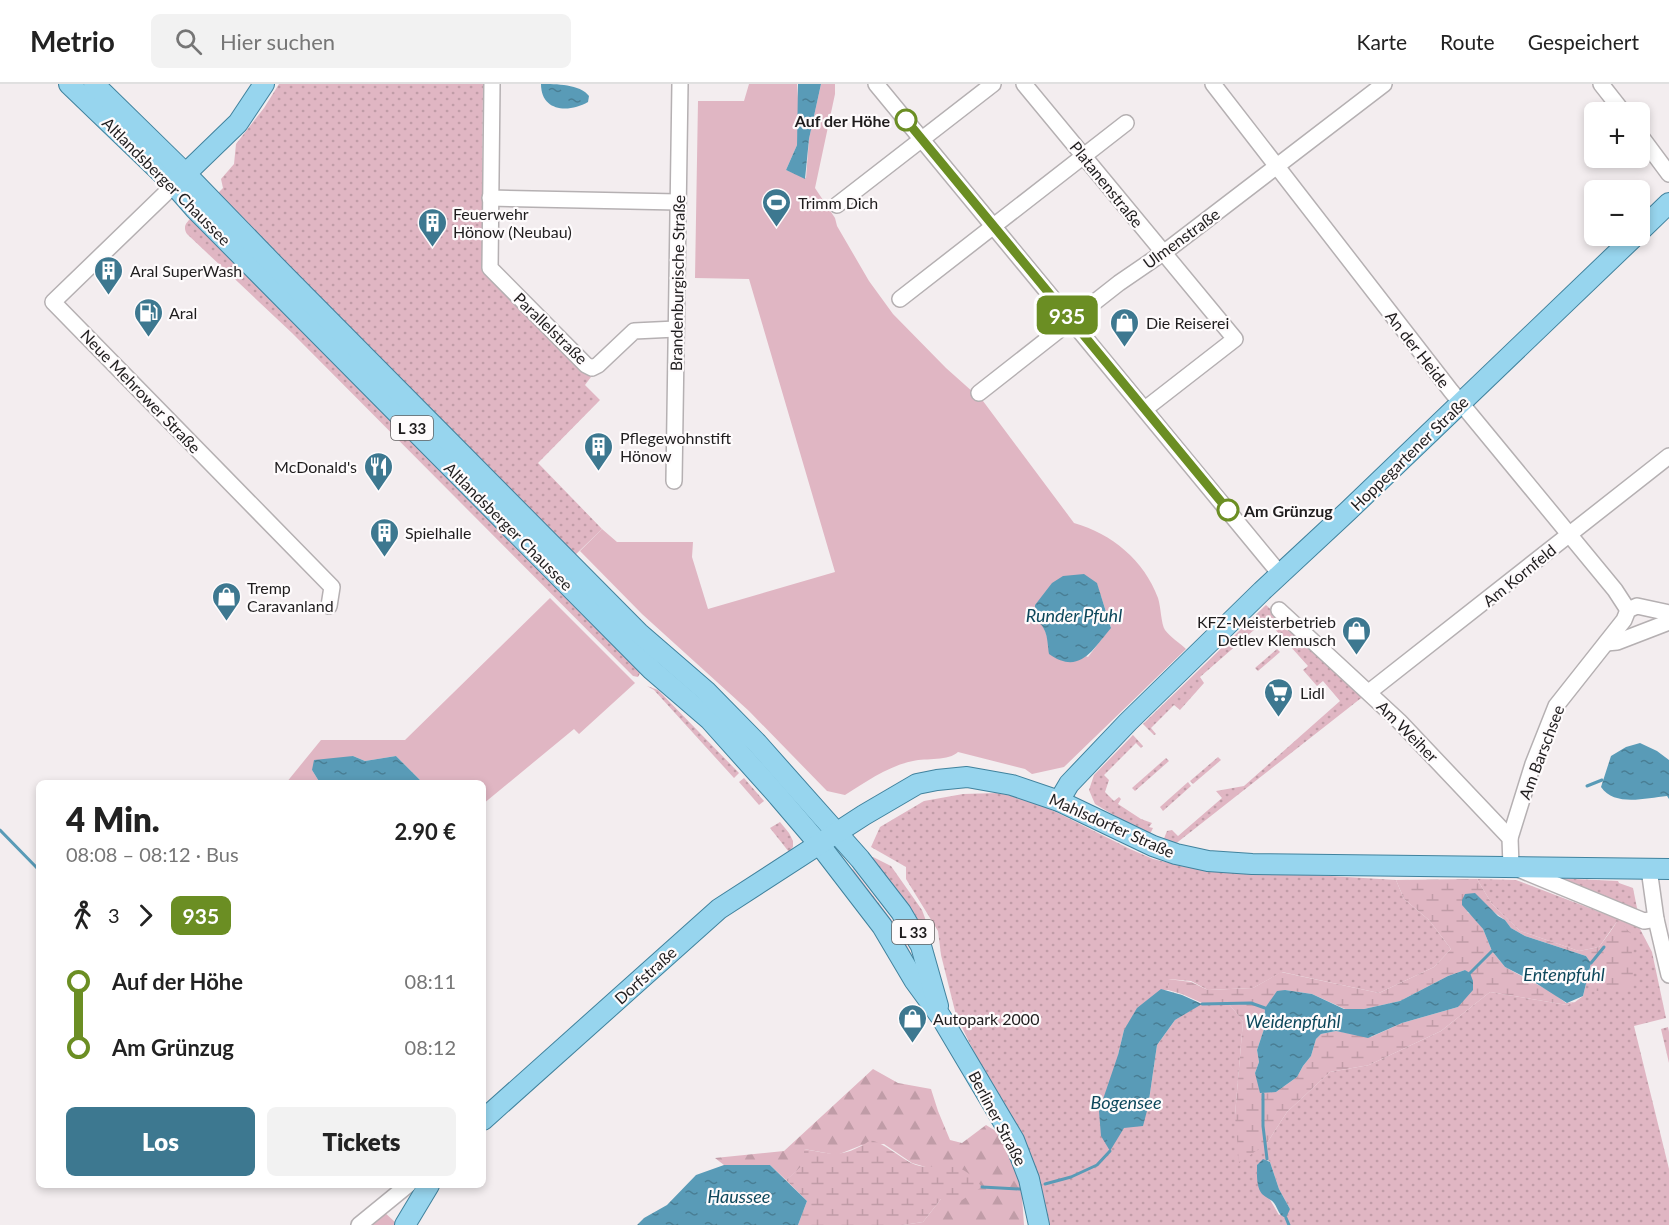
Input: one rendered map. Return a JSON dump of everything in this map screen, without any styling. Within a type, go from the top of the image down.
[{"type":"main road","name":"Altlandsberger Chaussee","points":[[69,84],[180,180],[273,265],[639,633],[706,691],[757,743],[837,833]]},
{"type":"main road","name":"Altlandsberger Chaussee","points":[[94,84],[180,180],[195,209],[652,670],[710,720],[819,844]]},
{"type":"main road","points":[[180,180],[238,123],[264,84]]},
{"type":"main road","points":[[1650,221],[1669,203]]},
{"type":"main road","name":"Hoppegartener Straße","points":[[1059,801],[1069,784],[1128,722],[1625,246]]},
{"type":"main road","name":"Mahlsdorfer Straße","points":[[819,844],[917,784],[968,777],[1032,790],[1153,846],[1208,861],[1252,864],[1669,870]]},
{"type":"main road","name":"Berliner Straße","points":[[837,833],[901,912],[921,946],[941,1017]]},
{"type":"main road","name":"Berliner Straße","points":[[819,844],[882,926],[914,980],[941,1017],[1004,1122],[1022,1156],[1033,1191],[1039,1225]]},
{"type":"main road","name":"Dorfstraße","points":[[486,1117],[719,909],[819,844]]},
{"type":"main road","points":[[405,1225],[427,1188]]},
{"type":"street","name":"Parallelstraße","points":[[492,84],[490,268],[592,368],[634,331],[676,329]]},
{"type":"street","name":"Brandenburgische Straße","points":[[674,481],[680,84]]},
{"type":"street","points":[[876,84],[1280,574]]},
{"type":"street","points":[[837,205],[993,84]]},
{"type":"street","name":"Platanenstraße","points":[[1024,84],[1235,339],[1145,409]]},
{"type":"street","name":"An der Heide","points":[[1213,84],[1461,403],[1615,590],[1628,610]]},
{"type":"street","name":"Ulmenstraße","points":[[979,393],[1071,320],[1170,248],[1384,84]]},
{"type":"street","points":[[1601,84],[1615,102]]},
{"type":"street","points":[[900,299],[1126,123]]},
{"type":"street","points":[[1650,148],[1669,174]]},
{"type":"street","name":"Neue Mehrower Straße","points":[[180,180],[53,302],[332,587],[329,606]]},
{"type":"street","points":[[490,198],[678,202]]},
{"type":"street","name":"Am Kornfeld","points":[[1369,692],[1669,456]]},
{"type":"street","points":[[1628,610],[1637,606],[1669,613]]},
{"type":"street","name":"Am Weiher","points":[[1279,610],[1369,692],[1439,761],[1510,838]]},
{"type":"street","name":"Am Barschsee","points":[[1510,838],[1533,764],[1551,717],[1566,691],[1624,620],[1628,610]]},
{"type":"street","points":[[1606,643],[1617,642],[1669,622]]},
{"type":"street","points":[[1510,838],[1511,866]]},
{"type":"street","name":"Mahlsdorfer Straße","points":[[1511,866],[1644,921],[1656,919]]},
{"type":"street","points":[[1649,869],[1656,919],[1669,975]]},
{"type":"street","points":[[359,1225],[404,1188]]},
{"type":"green space","points":[[279,84],[483,84],[482,204],[485,212],[490,276],[591,377],[585,385],[600,400],[538,463],[602,529],[573,557],[217,194],[223,188],[221,179],[234,164],[236,144]]},
{"type":"green space","points":[[749,84],[797,84],[799,112],[797,145],[786,170],[806,178],[809,139],[821,84],[835,84],[835,94],[815,188],[835,218],[837,226],[869,281],[893,314],[946,368],[983,401],[1074,523],[1101,534],[1125,550],[1135,560],[1152,584],[1158,598],[1165,630],[1186,649],[1064,767],[1032,774],[1025,769],[958,752],[949,757],[904,763],[877,775],[845,795],[827,791],[749,711],[642,614],[580,551],[602,529],[617,542],[693,542],[692,557],[708,609],[835,572],[749,279],[695,278],[698,101],[744,101]],"holes":[[[1097,584],[1111,627],[1088,657],[1047,637],[1041,623]]]},
{"type":"green space","points":[[193,216],[641,671],[638,677],[633,676],[292,333],[187,234],[185,226]]},
{"type":"green space","points":[[550,598],[635,683],[579,734],[574,729],[486,802],[486,780],[420,780],[396,756],[365,761],[353,756],[312,770],[318,780],[288,780],[321,740],[405,740]]},
{"type":"green space","points":[[1266,605],[1365,695],[1174,845],[1163,841],[1167,831],[1172,830],[1178,836],[1222,798],[1216,791],[1244,786],[1340,701],[1323,681],[1317,686],[1303,670],[1308,666],[1272,626],[1267,629],[1262,623],[1200,677],[1204,683],[1180,710],[1174,705],[1151,728],[1156,734],[1154,735],[1143,724]]},
{"type":"green space","points":[[1277,649],[1280,652],[1258,671],[1255,668]]},
{"type":"green space","points":[[647,686],[658,690],[739,773],[734,778],[654,690]]},
{"type":"green space","points":[[1133,735],[1143,746],[1141,748],[1136,743],[1104,775],[1109,780],[1105,792],[1114,801],[1119,797],[1121,799],[1118,804],[1141,819],[1152,823],[1149,827],[1153,828],[1149,836],[1095,804],[1089,790],[1094,775]]},
{"type":"green space","points":[[1218,757],[1221,760],[1193,784],[1190,781]]},
{"type":"green space","points":[[1166,758],[1169,761],[1135,791],[1132,788]]},
{"type":"green space","points":[[744,778],[764,801],[759,805],[739,782]]},
{"type":"green space","points":[[1188,782],[1191,786],[1163,811],[1160,807]]},
{"type":"green space","points":[[997,793],[1028,798],[1130,849],[1153,859],[1186,867],[1396,880],[1404,899],[1429,920],[1451,949],[1434,967],[1379,993],[1282,972],[1253,988],[1208,990],[1191,981],[1168,979],[1168,990],[1161,990],[1124,1030],[1118,1055],[1124,1128],[1148,1107],[1157,1045],[1175,1020],[1202,1003],[1228,1003],[1243,1021],[1235,1115],[1267,1143],[1287,1112],[1330,1072],[1369,1065],[1441,1031],[1490,992],[1567,1005],[1583,996],[1591,963],[1618,920],[1599,947],[1579,951],[1520,931],[1492,904],[1477,879],[1516,880],[1639,927],[1652,952],[1666,1018],[1634,1026],[1669,1169],[1669,1225],[1047,1225],[988,1081],[956,1015],[941,955],[938,931],[906,879],[906,867],[871,847],[880,827],[924,801],[963,794]],"holes":[[[1267,1159],[1279,1189],[1290,1209],[1279,1215],[1269,1198]]]},
{"type":"green space","points":[[780,822],[793,841],[793,847],[789,852],[770,828]]},
{"type":"green space","points":[[871,857],[891,866],[922,910],[929,929],[932,951],[914,913]]},
{"type":"green space","points":[[853,869],[900,931],[916,964],[848,873]]},
{"type":"green space","points":[[1553,878],[1618,881],[1633,888],[1638,913]]},
{"type":"green space","points":[[1477,879],[1492,904],[1520,931],[1579,951],[1599,947],[1619,920],[1631,934],[1633,979],[1623,991],[1596,991],[1591,963],[1586,956],[1525,936],[1511,928],[1505,920],[1491,910],[1467,912],[1483,929],[1492,951],[1505,967],[1553,993],[1566,1003],[1575,1002],[1567,1005],[1490,992],[1441,1031],[1369,1065],[1330,1072],[1287,1112],[1267,1143],[1239,1163],[1235,1115],[1243,1021],[1228,1003],[1202,1003],[1168,990],[1168,979],[1191,982],[1208,990],[1253,988],[1281,972],[1379,993],[1434,967],[1451,949],[1429,920],[1404,899],[1396,880]],"holes":[[[1465,970],[1470,974],[1458,1007],[1402,1023],[1371,1037],[1336,1031],[1321,1034],[1316,1039],[1311,1056],[1297,1077],[1276,1092],[1255,1073],[1259,1062],[1257,1050],[1264,1029],[1265,1008],[1274,997],[1285,990],[1312,994],[1345,1009],[1364,1009],[1400,1001],[1448,976]]]},
{"type":"green space","points":[[1668,1027],[1669,1032],[1669,1063],[1661,1029]]},
{"type":"green space","points":[[873,1069],[898,1083],[931,1089],[950,1140],[962,1143],[986,1125],[999,1133],[1021,1182],[1024,1225],[903,1225],[923,1222],[941,1199],[956,1167],[929,1168],[912,1163],[884,1144],[862,1145],[837,1155],[804,1149],[805,1164],[786,1180],[770,1165],[724,1165],[715,1158],[784,1151]]},
{"type":"green space","points":[[871,1140],[917,1165],[957,1167],[968,1173],[982,1187],[962,1200],[941,1199],[923,1222],[903,1225],[798,1225],[807,1201],[786,1180],[804,1164],[804,1149],[838,1154],[853,1150]]},
{"type":"green space","points":[[383,1211],[396,1223],[395,1225],[367,1225]]},
{"type":"water","points":[[541,84],[580,89],[589,96],[588,102],[573,108],[557,108],[546,100]]},
{"type":"water","points":[[798,84],[821,84],[809,139],[805,179],[786,170],[797,145]]},
{"type":"water","name":"Runder Pfuhl","points":[[1084,574],[1097,583],[1111,628],[1085,657],[1069,662],[1060,660],[1049,654],[1045,630],[1035,620],[1035,605],[1052,583],[1063,576]]},
{"type":"water","points":[[1640,743],[1669,760],[1669,799],[1667,796],[1622,799],[1607,793],[1601,787],[1611,756],[1626,747]]},
{"type":"water","points":[[353,756],[365,761],[396,756],[420,780],[318,780],[312,770],[314,760]]},
{"type":"water","name":"Entenpfuhl","points":[[1475,893],[1511,928],[1525,936],[1586,956],[1591,963],[1583,996],[1567,1003],[1505,967],[1492,951],[1483,929],[1462,905],[1465,894]]},
{"type":"water","name":"Weidenpfuhl","points":[[1465,970],[1470,973],[1473,990],[1458,1007],[1402,1023],[1368,1038],[1336,1031],[1321,1034],[1316,1039],[1311,1056],[1297,1077],[1276,1092],[1260,1093],[1255,1073],[1259,1062],[1257,1050],[1264,1029],[1265,1008],[1277,991],[1312,994],[1344,1009],[1364,1009],[1400,1001],[1448,976]]},
{"type":"water","name":"Bogensee","points":[[1161,989],[1202,1004],[1175,1020],[1157,1045],[1143,1126],[1124,1128],[1110,1151],[1101,1136],[1099,1111],[1124,1030],[1137,1008]]},
{"type":"water","points":[[1263,1159],[1270,1162],[1279,1189],[1290,1209],[1286,1218],[1259,1188],[1257,1165]]},
{"type":"water","name":"Haussee","points":[[724,1165],[770,1165],[807,1201],[798,1225],[637,1225],[644,1218],[667,1205],[696,1175]]},
{"type":"waterway","points":[[1587,786],[1602,780]]},
{"type":"waterway","points":[[0,830],[36,867]]},
{"type":"waterway","points":[[1591,963],[1604,947]]},
{"type":"waterway","points":[[1470,973],[1492,951]]},
{"type":"waterway","points":[[1202,1004],[1251,1003],[1265,1008]]},
{"type":"waterway","points":[[1263,1094],[1263,1126],[1267,1159]]},
{"type":"waterway","points":[[1045,1184],[1071,1177],[1097,1165],[1110,1151]]},
{"type":"waterway","points":[[982,1187],[1020,1189]]},
{"type":"waterway","points":[[1286,1218],[1289,1225]]},
{"type":"bus line","name":"935","points":[[906,120],[1228,510]]},
{"type":"place","name":"Auf der Höhe","points":[[906,120]]},
{"type":"place","name":"Trimm Dich","points":[[777,228]]},
{"type":"place","name":"Feuerwehr Hönow (Neubau)","points":[[432,248]]},
{"type":"place","name":"Aral SuperWash","points":[[109,296]]},
{"type":"place","name":"Aral","points":[[148,338]]},
{"type":"place","name":"Die Reiserei","points":[[1125,348]]},
{"type":"place","name":"Pflegewohnstift Hönow","points":[[599,472]]},
{"type":"place","name":"McDonald's","points":[[378,492]]},
{"type":"place","name":"Am Grünzug","points":[[1228,510]]},
{"type":"place","name":"Spielhalle","points":[[384,558]]},
{"type":"place","name":"Tremp Caravanland","points":[[226,622]]},
{"type":"place","name":"KFZ-Meisterbetrieb Detlev Klemusch","points":[[1357,656]]},
{"type":"place","name":"Lidl","points":[[1279,718]]},
{"type":"place","name":"Autopark 2000","points":[[912,1044]]}]
